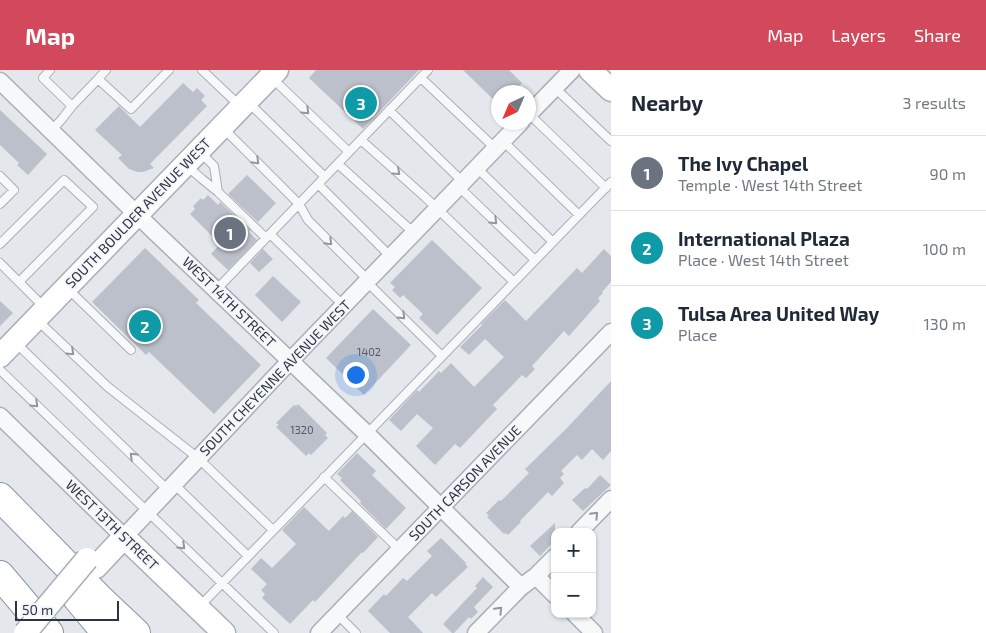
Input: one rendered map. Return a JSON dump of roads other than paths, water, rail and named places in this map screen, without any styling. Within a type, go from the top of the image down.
[{"type":"highway","points":[[0,497],[136,633]]},
{"type":"highway","points":[[0,505],[106,633]]},
{"type":"highway","points":[[0,575],[49,633]]},
{"type":"highway","points":[[0,598],[25,633]]},
{"type":"street","points":[[536,107],[572,70]]},
{"type":"street","points":[[590,70],[611,90]]},
{"type":"street","name":"SOUTH BOULDER AVENUE WEST","points":[[7,349],[274,73]]},
{"type":"street","name":"WEST 14TH STREET","points":[[0,81],[367,434],[521,587]]},
{"type":"street","name":"SOUTH CHEYENNE AVENUE WEST","points":[[25,633],[69,595],[91,563],[119,532],[147,512],[513,130]]},
{"type":"street","name":"SOUTH CARSON AVENUE","points":[[319,633],[611,332]]},
{"type":"street","name":"WEST 13TH STREET","points":[[0,416],[224,633]]},
{"type":"street","points":[[583,528],[611,499]]},
{"type":"street","points":[[476,633],[521,587],[536,576],[551,561]]},
{"type":"street","points":[[536,576],[551,591]]},
{"type":"street","points":[[579,618],[592,632]]},
{"type":"lane","points":[[50,70],[42,78],[72,106]]},
{"type":"lane","points":[[51,131],[106,70]]},
{"type":"lane","points":[[98,79],[131,109],[169,70]]},
{"type":"lane","points":[[202,70],[244,104],[325,177]]},
{"type":"lane","points":[[216,290],[428,70]]},
{"type":"lane","points":[[274,73],[349,152]]},
{"type":"lane","points":[[421,78],[580,215]]},
{"type":"lane","points":[[555,88],[611,141]]},
{"type":"lane","points":[[389,110],[535,260]]},
{"type":"lane","points":[[198,608],[608,185],[536,120]]},
{"type":"lane","points":[[222,127],[299,204],[308,220],[442,356]]},
{"type":"lane","points":[[361,140],[514,282]]},
{"type":"lane","points":[[192,158],[202,179],[268,236],[344,306]]},
{"type":"lane","points":[[192,158],[214,166],[218,192]]},
{"type":"lane","points":[[338,164],[414,233]]},
{"type":"lane","points":[[477,168],[553,242]]},
{"type":"lane","points":[[0,176],[14,190],[0,204]]},
{"type":"lane","points":[[0,244],[64,180],[93,207],[19,282]]},
{"type":"lane","points":[[318,184],[392,256]]},
{"type":"lane","points":[[0,263],[19,282],[41,314],[108,387],[198,458],[273,530]]},
{"type":"lane","points":[[66,287],[131,350]]},
{"type":"lane","points":[[7,349],[171,487],[248,556]]},
{"type":"lane","points":[[0,370],[274,633]]},
{"type":"lane","points":[[324,477],[400,550]]},
{"type":"lane","points":[[337,614],[356,633]]},
{"type":"place","name":"Tulsa Area United Way","points":[[361,103]]},
{"type":"place","name":"The Ivy Chapel","points":[[230,233]]},
{"type":"place","name":"International Plaza","points":[[145,326]]}]
